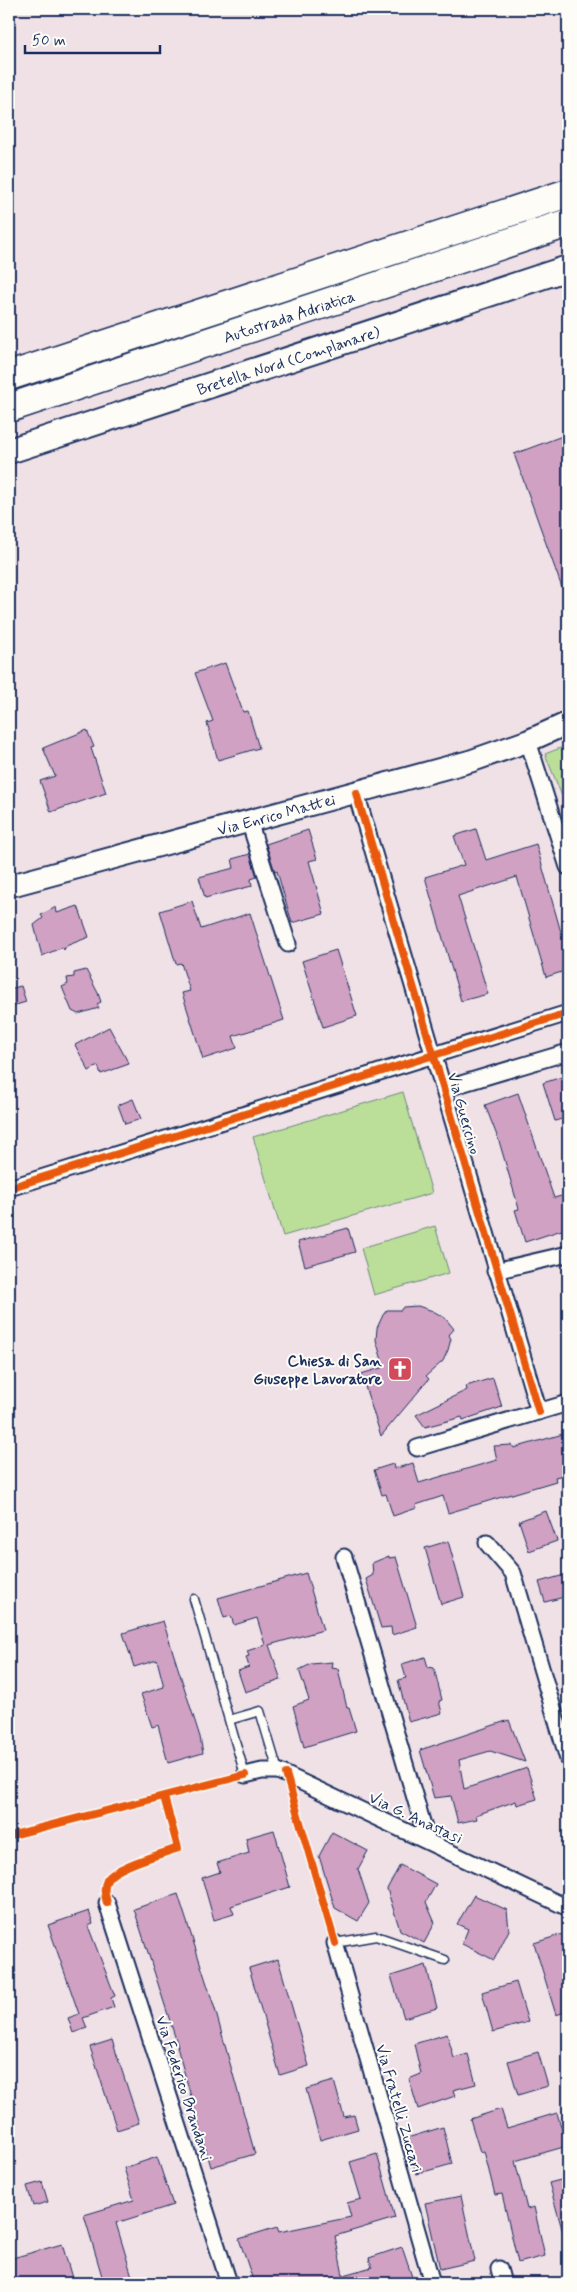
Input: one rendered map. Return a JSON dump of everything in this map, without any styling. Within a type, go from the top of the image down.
[{"type":"highway","name":"Autostrada Adriatica","points":[[9,376],[568,193]]},
{"type":"highway","name":"Autostrada Adriatica","points":[[9,408],[568,223]]},
{"type":"main road","name":"Bretella Nord (Complanare)","points":[[9,451],[568,268]]},
{"type":"street","name":"Via Enrico Mattei","points":[[9,886],[471,761],[528,741],[568,723]]},
{"type":"street","points":[[528,741],[568,867]]},
{"type":"street","name":"Via Guercino","points":[[356,793],[538,1412]]},
{"type":"street","points":[[249,821],[288,944]]},
{"type":"street","points":[[9,1188],[568,1013]]},
{"type":"street","points":[[444,1089],[568,1052]]},
{"type":"street","points":[[496,1271],[568,1254]]},
{"type":"street","points":[[417,1448],[568,1403]]},
{"type":"street","points":[[487,1543],[514,1574],[568,1759]]},
{"type":"street","points":[[344,1557],[428,1842]]},
{"type":"street","name":"Via G. Anastasi","points":[[245,1775],[262,1770],[278,1771],[568,1908]]},
{"type":"street","name":"Via Federico Brandani","points":[[107,1903],[229,2283]]},
{"type":"street","name":"Via Fratelli Zuccari","points":[[335,1943],[432,2283]]},
{"type":"lane","points":[[194,1599],[245,1775]]},
{"type":"lane","points":[[229,1720],[260,1711],[278,1771]]},
{"type":"lane","points":[[335,1943],[376,1936],[445,1960]]},
{"type":"green space","points":[[568,745],[568,811],[545,754]]},
{"type":"green space","points":[[403,1092],[432,1193],[283,1236],[253,1137]]},
{"type":"green space","points":[[435,1226],[449,1273],[374,1295],[361,1248]]},
{"type":"building","points":[[565,435],[568,443],[568,599],[566,599],[514,454]]},
{"type":"building","points":[[225,663],[243,712],[248,711],[259,748],[218,760],[207,723],[213,721],[195,673]]},
{"type":"building","points":[[87,730],[94,747],[91,748],[106,793],[51,812],[40,781],[55,776],[43,748]]},
{"type":"building","points":[[476,829],[486,860],[536,844],[568,957],[568,970],[546,977],[517,877],[458,896],[488,994],[461,1001],[425,877],[464,865],[454,836]]},
{"type":"building","points":[[308,830],[317,859],[309,861],[324,914],[292,923],[277,871],[275,872],[266,844]]},
{"type":"building","points":[[250,854],[257,877],[251,879],[252,886],[205,898],[199,877],[234,868],[232,859]]},
{"type":"building","points":[[192,901],[201,929],[250,913],[284,1020],[233,1036],[237,1048],[203,1059],[182,993],[190,991],[181,963],[176,964],[160,911]]},
{"type":"building","points":[[78,906],[89,937],[66,946],[64,950],[63,947],[42,956],[34,925],[43,918],[41,915],[56,907],[57,913]]},
{"type":"building","points":[[336,950],[357,1016],[323,1027],[302,961]]},
{"type":"building","points":[[86,970],[101,1002],[97,1004],[99,1008],[78,1014],[72,1011],[62,987],[68,984],[67,978],[74,977],[74,973]]},
{"type":"building","points":[[21,986],[26,1002],[9,1007],[9,989]]},
{"type":"building","points":[[109,1027],[129,1064],[101,1074],[98,1066],[89,1071],[75,1045]]},
{"type":"building","points":[[568,1075],[568,1117],[555,1121],[543,1083]]},
{"type":"building","points":[[518,1093],[554,1198],[565,1195],[568,1207],[568,1228],[525,1242],[515,1210],[519,1209],[499,1141],[485,1105]]},
{"type":"building","points":[[133,1099],[141,1119],[125,1124],[118,1105]]},
{"type":"building","points":[[348,1228],[355,1252],[305,1266],[298,1242]]},
{"type":"building","name":"Chiesa di San Giuseppe Lavoratore","points":[[418,1306],[433,1311],[445,1318],[454,1329],[449,1335],[451,1339],[443,1361],[426,1376],[429,1379],[381,1436],[361,1374],[384,1367],[376,1340],[377,1328],[387,1310],[401,1310],[403,1307]]},
{"type":"building","points":[[493,1378],[502,1407],[463,1420],[462,1417],[425,1427],[416,1415],[467,1390],[466,1386]]},
{"type":"building","points":[[563,1434],[568,1451],[568,1474],[555,1477],[556,1481],[448,1513],[443,1496],[416,1505],[417,1508],[393,1516],[386,1494],[382,1495],[374,1470],[393,1464],[394,1469],[413,1463],[419,1483],[497,1460],[494,1446],[512,1445],[514,1448]]},
{"type":"building","points":[[546,1511],[557,1541],[529,1551],[519,1521]]},
{"type":"building","points":[[448,1541],[464,1597],[441,1604],[425,1548]]},
{"type":"building","points":[[389,1556],[389,1558],[396,1557],[417,1627],[392,1635],[391,1627],[381,1628],[366,1579],[373,1575],[372,1563]]},
{"type":"building","points":[[306,1573],[323,1630],[269,1645],[281,1680],[245,1692],[238,1671],[249,1667],[246,1657],[249,1656],[247,1651],[265,1645],[257,1618],[234,1625],[231,1616],[224,1618],[218,1598]]},
{"type":"building","points":[[568,1574],[568,1596],[545,1602],[539,1582]]},
{"type":"building","points":[[163,1621],[200,1737],[203,1753],[168,1763],[158,1725],[152,1727],[141,1694],[164,1687],[157,1660],[134,1667],[123,1633]]},
{"type":"building","points":[[425,1657],[428,1667],[434,1668],[442,1700],[439,1701],[442,1713],[409,1722],[398,1680],[406,1678],[402,1664]]},
{"type":"building","points":[[332,1662],[331,1668],[338,1669],[347,1708],[349,1708],[356,1731],[304,1747],[293,1706],[309,1700],[299,1670],[311,1664]]},
{"type":"building","points":[[509,1720],[525,1762],[490,1751],[459,1760],[464,1789],[527,1768],[537,1799],[517,1805],[516,1801],[476,1815],[477,1819],[458,1823],[451,1796],[434,1798],[420,1750]]},
{"type":"building","points":[[274,1830],[290,1887],[231,1906],[234,1914],[214,1920],[202,1878],[220,1872],[217,1863],[249,1853],[246,1838]]},
{"type":"building","points":[[332,1832],[368,1851],[358,1869],[369,1903],[358,1921],[335,1908],[319,1856]]},
{"type":"building","points":[[400,1865],[436,1884],[426,1902],[435,1923],[424,1943],[400,1930],[387,1889]]},
{"type":"building","points":[[178,1894],[215,2009],[255,2154],[211,2167],[178,2046],[134,1909]]},
{"type":"building","points":[[474,1895],[507,1910],[509,1930],[494,1960],[462,1944],[468,1929],[457,1924]]},
{"type":"building","points":[[89,1911],[93,1924],[88,1926],[115,1996],[111,1998],[114,2007],[83,2018],[87,2028],[73,2033],[68,2018],[79,2014],[48,1925]]},
{"type":"building","points":[[563,1934],[568,1952],[568,2011],[556,2015],[534,1943]]},
{"type":"building","points":[[278,1959],[309,2066],[280,2075],[249,1968]]},
{"type":"building","points":[[426,1965],[437,2008],[404,2018],[391,1976]]},
{"type":"building","points":[[516,1982],[528,2022],[493,2032],[482,1992]]},
{"type":"building","points":[[447,2034],[454,2058],[468,2054],[476,2084],[453,2090],[455,2096],[418,2109],[409,2079],[421,2074],[414,2044]]},
{"type":"building","points":[[112,2040],[139,2123],[117,2130],[90,2047]]},
{"type":"building","points":[[538,2052],[548,2086],[518,2095],[508,2061]]},
{"type":"building","points":[[334,2081],[344,2117],[354,2115],[358,2129],[320,2140],[306,2089]]},
{"type":"building","points":[[501,2109],[507,2128],[557,2113],[567,2146],[515,2161],[527,2209],[534,2207],[545,2256],[518,2263],[502,2194],[495,2195],[484,2151],[480,2152],[470,2119]]},
{"type":"building","points":[[443,2127],[452,2164],[416,2174],[407,2138]]},
{"type":"building","points":[[377,2154],[395,2218],[335,2236],[343,2275],[372,2267],[369,2258],[402,2247],[414,2283],[254,2283],[239,2239],[277,2227],[279,2232],[351,2217],[347,2203],[361,2199],[350,2162]]},
{"type":"building","points":[[157,2157],[173,2205],[116,2223],[134,2283],[104,2283],[84,2215],[134,2200],[124,2168]]},
{"type":"building","points":[[568,2178],[568,2235],[564,2236],[549,2183]]},
{"type":"building","points":[[42,2182],[48,2202],[33,2206],[27,2186]]},
{"type":"building","points":[[461,2196],[475,2261],[440,2269],[425,2203]]},
{"type":"building","points":[[62,2244],[72,2278],[54,2283],[9,2283],[9,2259]]},
{"type":"cycle path","points":[[356,793],[539,1412]]},
{"type":"cycle path","points":[[9,1188],[568,1013]]},
{"type":"cycle path","points":[[286,1774],[335,1943]]},
{"type":"cycle path","points":[[9,1836],[245,1775]]},
{"type":"cycle path","points":[[107,1903],[105,1886],[107,1880],[112,1875],[129,1865],[178,1848],[164,1797]]},
{"type":"place","name":"Chiesa di San Giuseppe Lavoratore","points":[[400,1369]]}]
